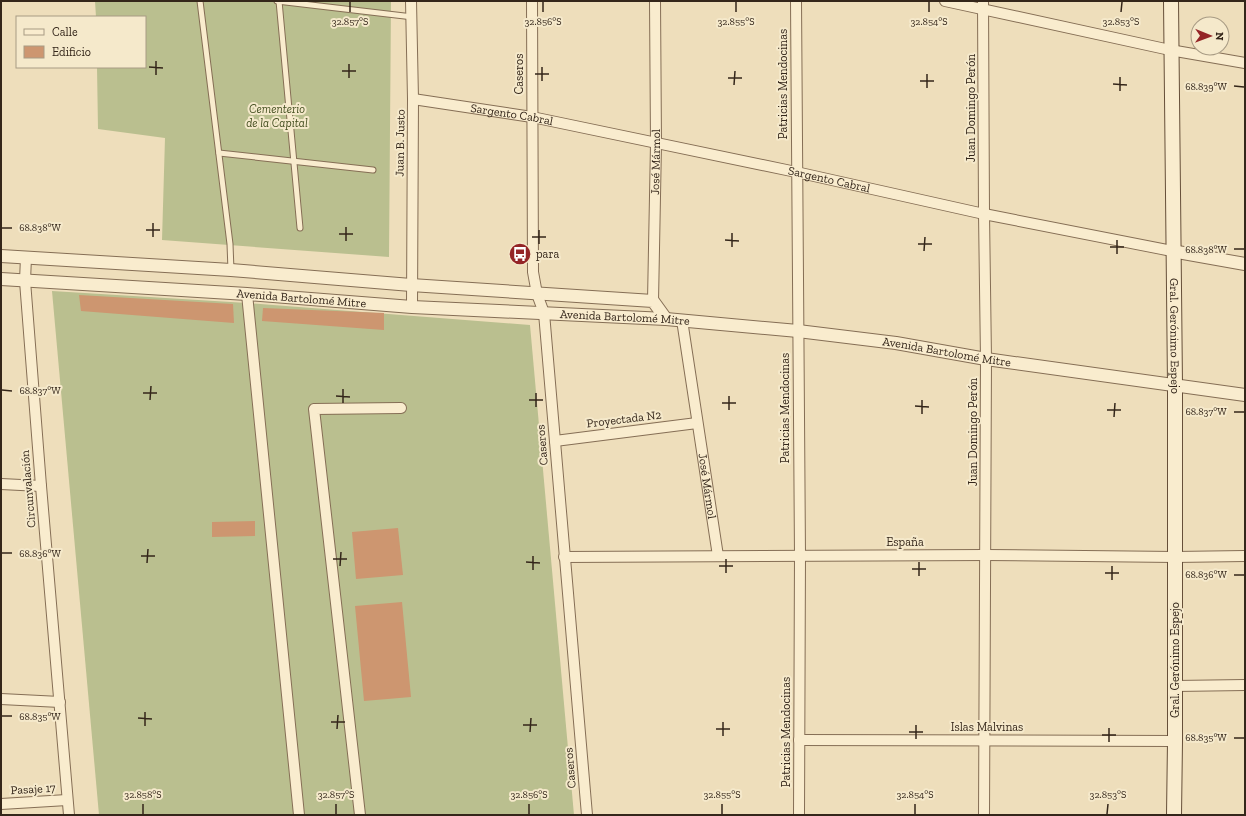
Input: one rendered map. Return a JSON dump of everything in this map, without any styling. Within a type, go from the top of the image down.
[{"type":"main road","name":"Gral. Gerónimo Espejo","points":[[1171,1],[1172,251],[1175,385],[1174,815]]},
{"type":"street","name":"Juan B. Justo","points":[[411,1],[413,17],[412,307]]},
{"type":"street","name":"Caseros","points":[[532,1],[533,272],[537,294],[544,313],[587,815]]},
{"type":"street","name":"José Mármol","points":[[653,301],[656,144],[656,1]]},
{"type":"street","name":"Patricias Mendocinas","points":[[796,1],[796,172],[800,556],[799,815]]},
{"type":"street","points":[[945,1],[983,5],[1170,50],[1245,63]]},
{"type":"street","name":"Juan Domingo Perón","points":[[983,5],[986,359],[984,815]]},
{"type":"street","name":"Sargento Cabral","points":[[413,99],[532,117],[796,172],[984,214],[1245,264]]},
{"type":"street","name":"Avenida Bartolomé Mitre","points":[[1,256],[231,270],[411,285],[653,301]]},
{"type":"street","name":"Circunvalación","points":[[26,257],[26,281],[41,486],[69,815]]},
{"type":"street","name":"Avenida Bartolomé Mitre","points":[[1,279],[247,294],[412,307],[682,320],[798,331],[896,343],[986,359],[1245,395]]},
{"type":"street","points":[[247,294],[299,815]]},
{"type":"street","points":[[653,301],[666,319]]},
{"type":"street","name":"José Mármol","points":[[682,320],[718,556]]},
{"type":"street","points":[[360,815],[314,409],[401,408]]},
{"type":"street","name":"Proyectada N2","points":[[555,441],[698,423]]},
{"type":"street","points":[[1,484],[41,486]]},
{"type":"street","name":"España","points":[[564,557],[986,555],[1175,557],[1245,556]]},
{"type":"street","points":[[1175,686],[1245,685]]},
{"type":"street","points":[[1,699],[60,702]]},
{"type":"street","name":"Islas Malvinas","points":[[799,740],[1175,741]]},
{"type":"street","name":"Pasaje 17","points":[[1,804],[67,800]]},
{"type":"lane","points":[[200,1],[230,244],[231,270]]},
{"type":"lane","points":[[300,228],[278,1],[413,17]]},
{"type":"lane","points":[[219,153],[373,170]]},
{"type":"green space","name":"Cementerio de la Capital","points":[[95,1],[391,1],[389,257],[162,240],[165,138],[98,129],[97,68],[146,68],[146,16],[96,16]]},
{"type":"green space","points":[[52,291],[247,303],[530,325],[574,815],[99,815]]},
{"type":"building","points":[[79,295],[233,304],[234,323],[81,311]]},
{"type":"building","points":[[263,308],[384,313],[384,330],[262,321]]},
{"type":"building","points":[[255,521],[255,536],[212,537],[212,522]]},
{"type":"building","points":[[398,528],[403,575],[356,579],[352,532]]},
{"type":"building","points":[[402,602],[411,697],[364,701],[355,606]]},
{"type":"place","name":"para","points":[[520,254]]}]
